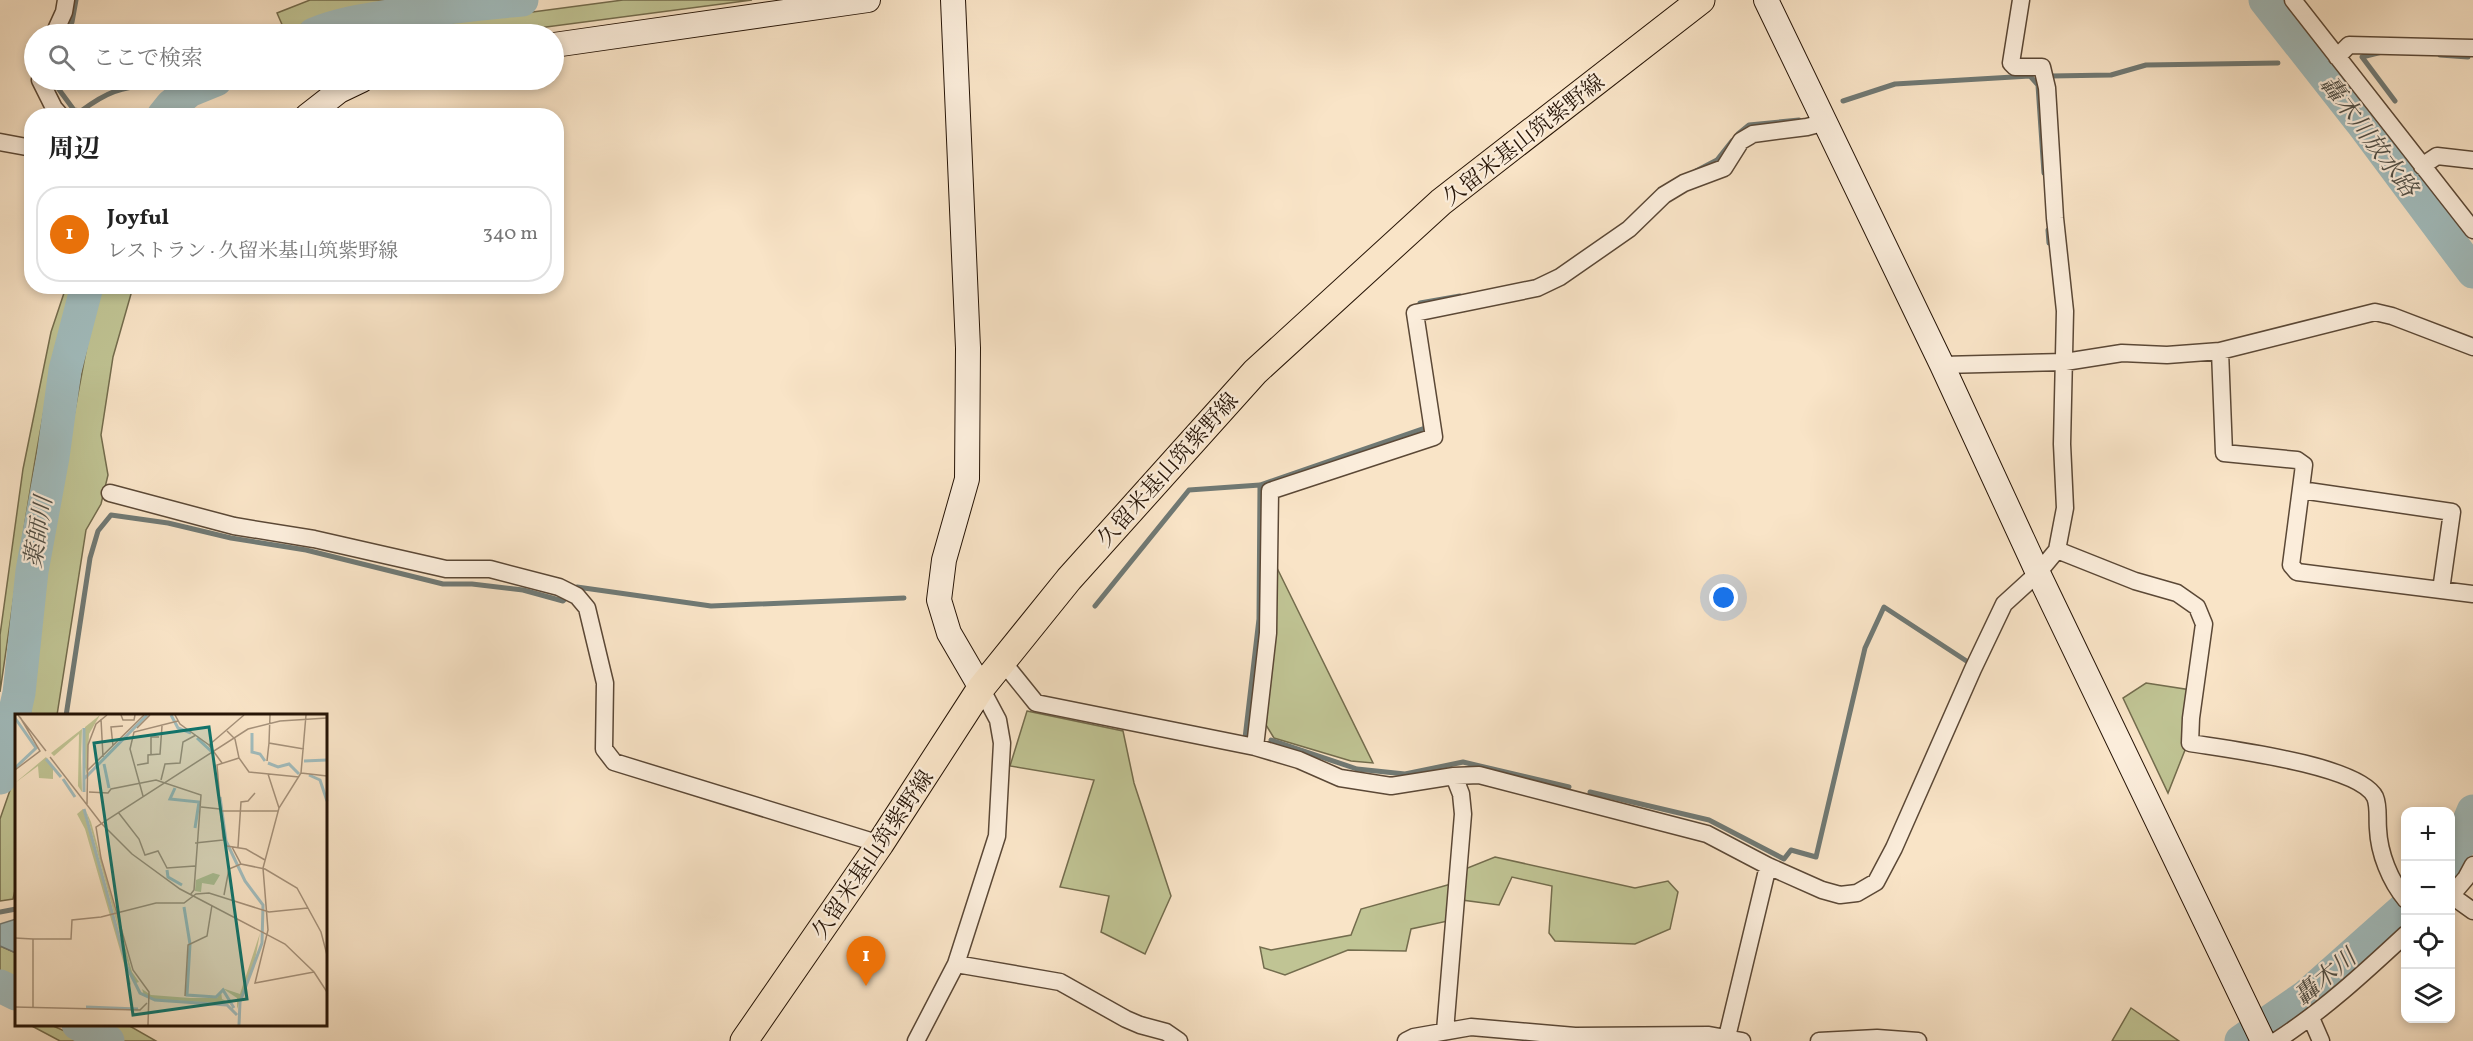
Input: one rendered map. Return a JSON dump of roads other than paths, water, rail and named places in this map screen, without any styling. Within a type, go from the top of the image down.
[{"type":"main road","name":"久留米基山筑紫野線","points":[[744,1041],[880,844],[981,688],[1069,579],[1255,372],[1442,202],[1701,0]]},
{"type":"street","points":[[59,24],[66,0]]},
{"type":"street","points":[[564,44],[868,0]]},
{"type":"street","points":[[916,1041],[956,964],[997,836],[1002,743],[998,720],[949,633],[939,600],[944,560],[967,479],[968,348],[953,0]]},
{"type":"street","points":[[1766,0],[2250,1015],[2267,1040],[2311,1018],[2354,984],[2401,939]]},
{"type":"street","points":[[1003,662],[1036,703],[1255,747],[1299,760],[1340,778],[1391,786],[1454,776],[1479,775],[1672,823],[1707,834],[1768,866],[1822,890],[1840,894],[1857,893],[1875,882],[1894,848],[2004,604],[2038,573],[2057,550],[2065,508],[2062,436],[2065,311],[2055,218],[2047,88],[2042,68],[2015,68],[2011,63],[2021,0]]},
{"type":"street","points":[[2293,0],[2473,230]]},
{"type":"street","points":[[2337,57],[2349,45],[2473,48]]},
{"type":"street","points":[[45,90],[54,108]]},
{"type":"street","points":[[317,108],[341,90]]},
{"type":"street","points":[[1255,747],[1268,633],[1270,490],[1434,437],[1416,313],[1537,288],[1560,277],[1629,229],[1664,195],[1684,183],[1724,168],[1741,141],[1754,134],[1807,127],[1826,122]]},
{"type":"street","points":[[0,142],[24,146]]},
{"type":"street","points":[[2421,166],[2437,156],[2473,160]]},
{"type":"street","points":[[1942,365],[2065,362],[2122,353],[2167,355],[2220,351],[2375,312],[2392,316],[2473,347]]},
{"type":"street","points":[[2220,351],[2224,453],[2297,459],[2304,465],[2291,566],[2297,572],[2473,594]]},
{"type":"street","points":[[2301,490],[2452,512],[2441,590]]},
{"type":"street","points":[[110,493],[234,526],[314,539],[446,569],[490,569],[559,586],[576,596],[587,608],[605,683],[604,749],[614,762],[880,844]]},
{"type":"street","points":[[2057,550],[2135,581],[2177,593],[2197,607],[2204,624],[2191,718],[2190,743],[2305,764],[2345,776],[2368,788],[2376,798],[2381,853],[2401,892]]},
{"type":"street","points":[[1445,1031],[1463,814],[1461,794],[1454,776]]},
{"type":"street","points":[[2455,891],[2473,865]]},
{"type":"street","points":[[1406,1041],[1471,1027],[1575,1036],[1735,1039],[1768,866]]},
{"type":"street","points":[[2455,900],[2473,911]]},
{"type":"street","points":[[956,964],[1060,982],[1126,1019],[1166,1032],[1179,1041]]},
{"type":"street","points":[[2311,1018],[2321,1041]]},
{"type":"street","points":[[1819,1041],[1876,1038],[1918,1041]]},
{"type":"water","points":[[15,919],[15,953],[0,946],[0,924]]},
{"type":"waterway","points":[[71,24],[76,0]]},
{"type":"waterway","name":"薬師川","points":[[347,24],[455,7],[522,0]]},
{"type":"waterway","name":"轟木川放水路","points":[[2265,0],[2361,122],[2473,272]]},
{"type":"waterway","points":[[2382,52],[2362,57],[2395,101]]},
{"type":"waterway","points":[[2440,55],[2468,57]]},
{"type":"waterway","points":[[2051,76],[2111,75],[2146,65],[2278,63]]},
{"type":"waterway","points":[[1843,101],[1895,84],[2030,76],[2038,85],[2044,173]]},
{"type":"waterway","points":[[59,90],[73,108]]},
{"type":"waterway","points":[[86,108],[99,99],[121,90]]},
{"type":"waterway","name":"薬師川","points":[[169,108],[191,90]]},
{"type":"waterway","points":[[1738,134],[1749,125],[1799,120]]},
{"type":"waterway","points":[[1696,171],[1717,160],[1732,141]]},
{"type":"waterway","points":[[2048,230],[2049,243]]},
{"type":"waterway","name":"薬師川","points":[[0,778],[19,693],[32,571],[53,457],[65,370],[85,294]]},
{"type":"waterway","points":[[1420,303],[1460,296]]},
{"type":"waterway","points":[[1095,606],[1189,490],[1260,485],[1425,428],[1425,423]]},
{"type":"waterway","points":[[1245,738],[1259,619],[1260,485]]},
{"type":"waterway","points":[[66,714],[90,558],[98,531],[111,515],[168,523],[231,538],[306,550],[443,584],[472,584],[523,590],[563,601],[577,587],[711,606],[904,598]]},
{"type":"waterway","points":[[1590,792],[1709,820],[1784,859],[1791,850],[1816,857],[1865,648],[1884,607],[1968,662]]},
{"type":"waterway","points":[[1271,740],[1357,769],[1405,774],[1463,762],[1569,787]]},
{"type":"waterway","name":"轟木川","points":[[2452,861],[2473,811]]},
{"type":"waterway","points":[[0,912],[15,909]]},
{"type":"waterway","name":"轟木川","points":[[2241,1041],[2306,996],[2401,911]]},
{"type":"waterway","name":"轟木川","points":[[0,986],[15,994]]},
{"type":"waterway","name":"轟木川","points":[[82,1026],[108,1041]]},
{"type":"place","name":"Joyful","points":[[866,986]]}]
